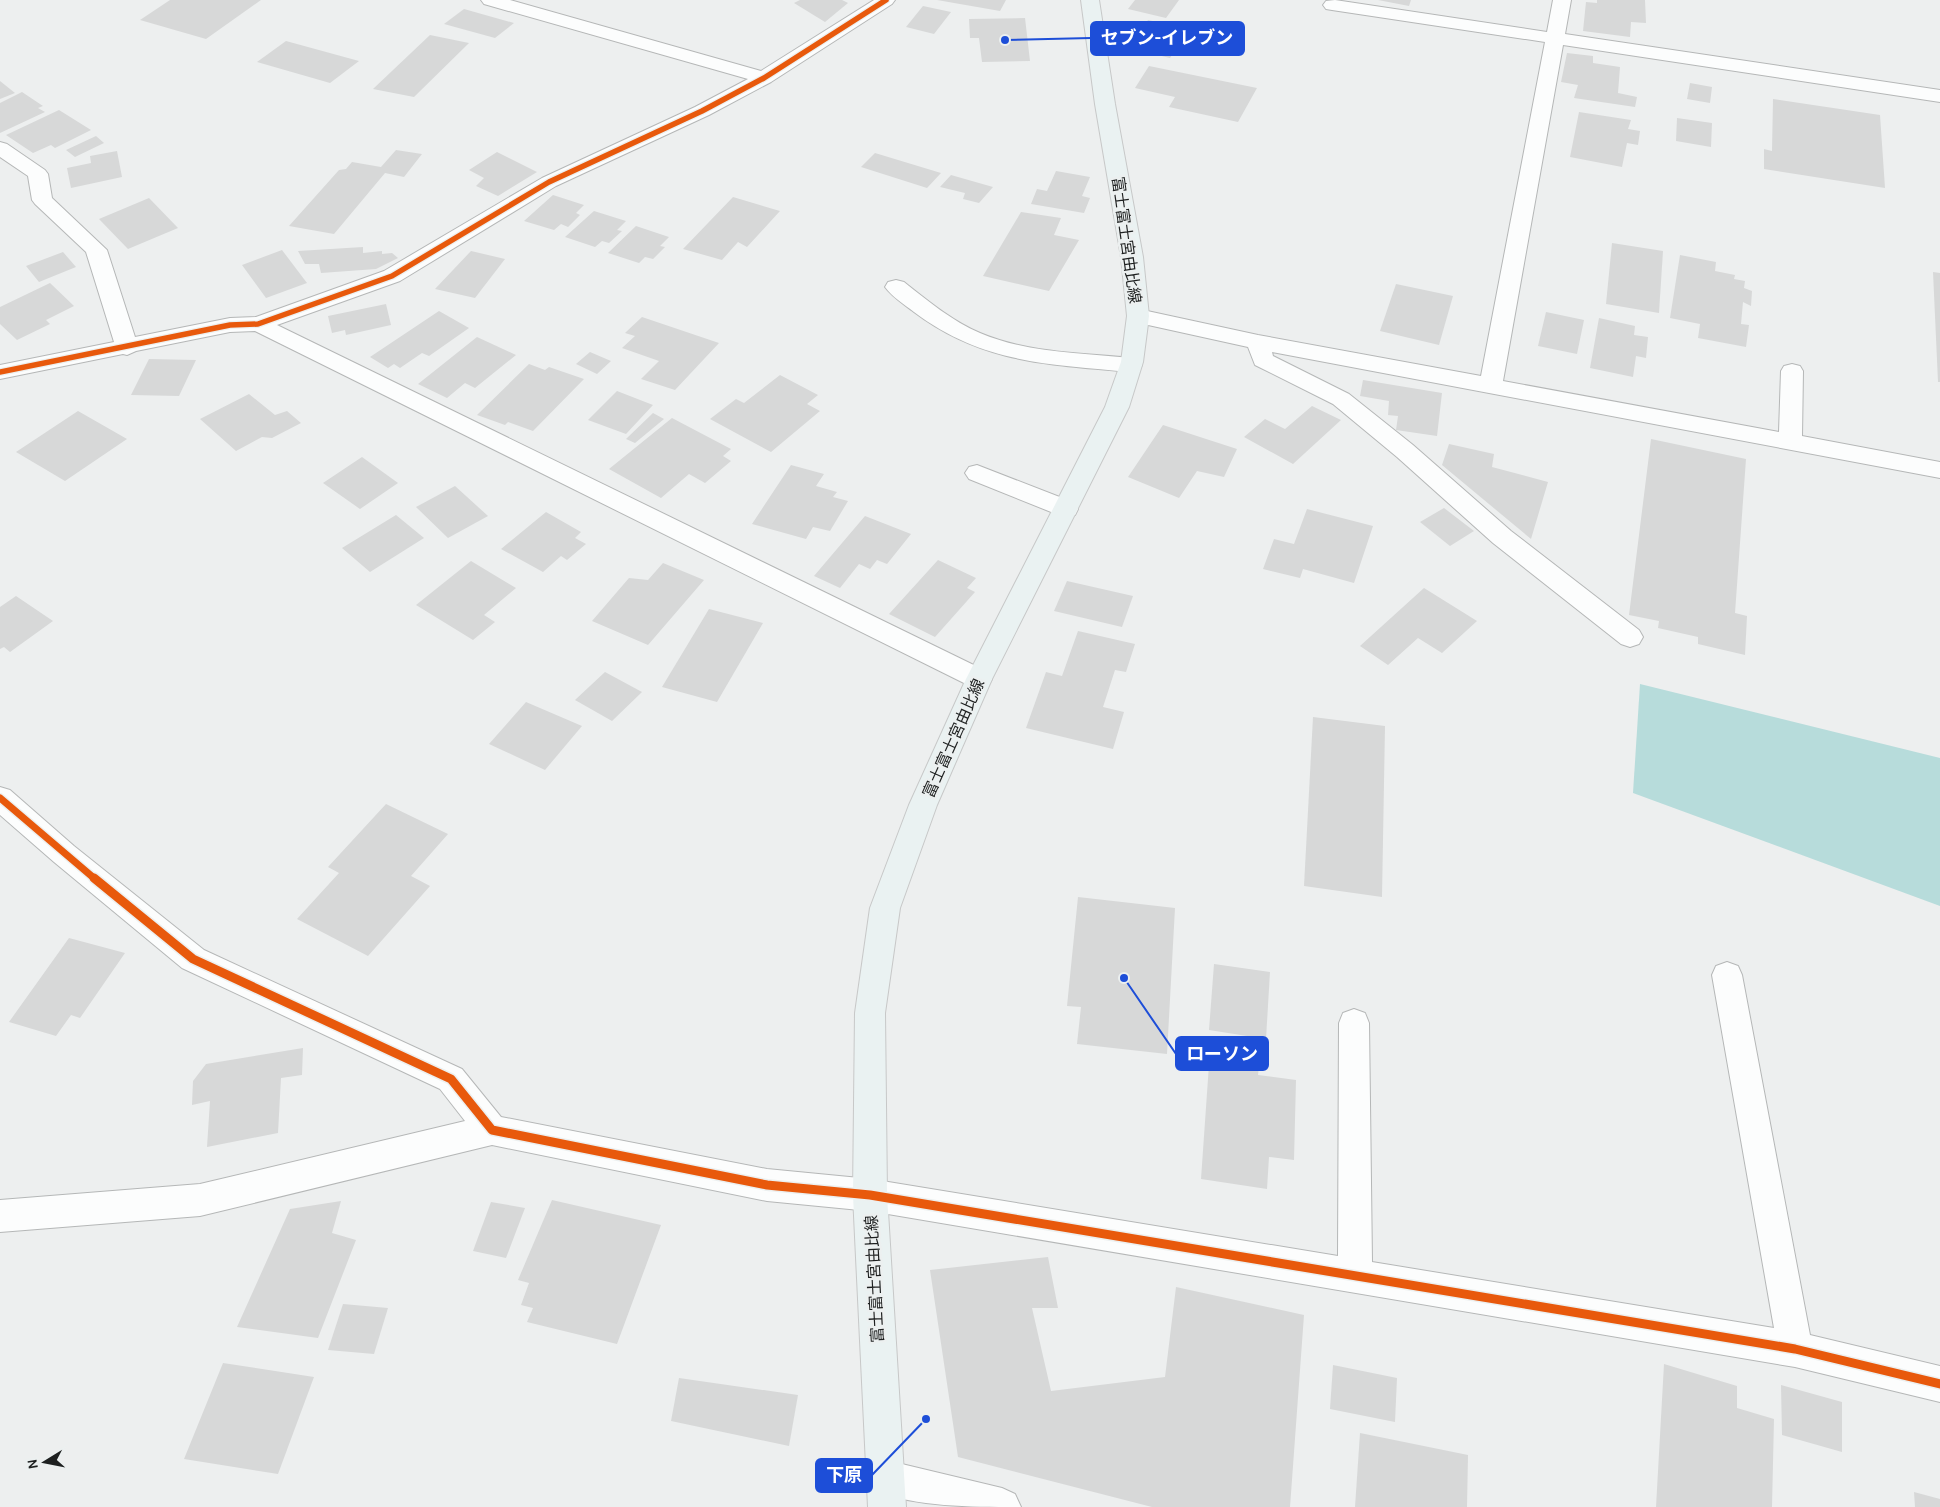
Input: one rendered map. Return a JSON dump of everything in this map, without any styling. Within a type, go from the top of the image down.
[{"type":"main road","name":"富士富士宮由比線","points":[[886,1493],[870,1195],[870,1013],[885,908],[923,804],[979,679],[1117,407],[1131,365],[1138,316],[1132,257],[1105,104],[1090,0]]},
{"type":"street","points":[[490,0],[764,78]]},
{"type":"street","points":[[0,372],[127,348],[230,325],[258,324],[392,276],[549,182],[702,111],[764,78],[886,0]]},
{"type":"street","points":[[1491,384],[1562,0]]},
{"type":"street","points":[[1332,5],[1940,96]]},
{"type":"street","points":[[0,148],[38,174],[42,200],[96,250],[127,348]]},
{"type":"street","points":[[896,287],[952,328],[986,343],[1026,353],[1131,365]]},
{"type":"street","points":[[1138,316],[1258,342],[1491,384],[1940,470]]},
{"type":"street","points":[[258,324],[979,679]]},
{"type":"street","points":[[1258,342],[1263,360],[1341,399],[1405,451],[1502,537],[1630,637]]},
{"type":"street","points":[[1790,442],[1792,371]]},
{"type":"street","points":[[977,474],[1066,509]]},
{"type":"street","points":[[0,798],[193,959],[451,1079],[492,1130]]},
{"type":"street","points":[[1727,975],[1795,1349]]},
{"type":"street","points":[[1354,1023],[1355,1277]]},
{"type":"street","points":[[0,1216],[200,1200],[492,1130],[767,1185],[870,1195],[1795,1349],[1940,1384]]},
{"type":"street","points":[[886,1493],[943,1491],[1002,1507]]},
{"type":"shaded area","points":[[1640,684],[1940,758],[1940,906],[1633,793]]},
{"type":"building","points":[[170,0],[261,0],[206,39],[140,20]]},
{"type":"building","points":[[800,0],[842,0],[848,3],[825,22],[794,3]]},
{"type":"building","points":[[937,0],[1006,0],[1000,11]]},
{"type":"building","points":[[1135,0],[1179,0],[1166,18],[1128,9]]},
{"type":"building","points":[[1378,0],[1411,0],[1409,6]]},
{"type":"building","points":[[1597,0],[1645,0],[1646,23],[1631,22],[1630,37],[1583,31],[1586,2],[1597,3]]},
{"type":"building","points":[[923,6],[951,12],[934,34],[906,27]]},
{"type":"building","points":[[464,9],[514,23],[495,38],[444,24]]},
{"type":"building","points":[[1025,18],[1030,61],[982,62],[979,38],[970,38],[969,19]]},
{"type":"building","points":[[1148,20],[1184,28],[1175,41],[1180,43],[1170,58],[1128,48]]},
{"type":"building","points":[[430,35],[469,43],[414,97],[373,89]]},
{"type":"building","points":[[286,41],[359,61],[330,83],[257,62]]},
{"type":"building","points":[[1567,53],[1593,56],[1593,63],[1620,67],[1618,93],[1637,97],[1635,107],[1574,98],[1578,85],[1561,82]]},
{"type":"building","points":[[1149,66],[1257,88],[1238,122],[1169,107],[1175,97],[1135,88]]},
{"type":"building","points":[[0,81],[15,93],[0,99]]},
{"type":"building","points":[[1690,83],[1712,87],[1710,103],[1687,99]]},
{"type":"building","points":[[22,92],[43,106],[38,108],[45,112],[0,133],[0,103]]},
{"type":"building","points":[[1773,99],[1880,115],[1885,188],[1764,169],[1764,149],[1772,151]]},
{"type":"building","points":[[59,110],[91,130],[55,148],[51,145],[33,153],[6,135]]},
{"type":"building","points":[[1579,112],[1631,120],[1628,129],[1640,131],[1638,145],[1627,143],[1622,167],[1570,157]]},
{"type":"building","points":[[1677,118],[1712,123],[1711,147],[1676,141]]},
{"type":"building","points":[[96,136],[104,143],[75,157],[66,150]]},
{"type":"building","points":[[396,150],[422,154],[404,177],[385,173],[334,234],[289,226],[339,170],[346,169],[352,162],[381,167]]},
{"type":"building","points":[[117,151],[122,177],[71,188],[67,168],[91,163],[90,156]]},
{"type":"building","points":[[497,152],[537,172],[498,196],[476,186],[484,178],[469,170]]},
{"type":"building","points":[[875,153],[941,173],[927,188],[861,167]]},
{"type":"building","points":[[1056,171],[1090,177],[1082,196],[1090,198],[1084,213],[1031,204],[1037,189],[1047,191]]},
{"type":"building","points":[[951,175],[993,187],[979,203],[963,199],[965,193],[940,187]]},
{"type":"building","points":[[553,195],[584,205],[576,213],[580,215],[568,227],[561,224],[554,230],[524,221]]},
{"type":"building","points":[[733,197],[780,211],[747,247],[738,242],[722,260],[683,249]]},
{"type":"building","points":[[149,198],[178,228],[128,249],[99,219]]},
{"type":"building","points":[[594,211],[626,221],[617,230],[622,231],[609,243],[602,241],[595,247],[565,237]]},
{"type":"building","points":[[1021,212],[1061,218],[1054,235],[1079,240],[1049,291],[983,276]]},
{"type":"building","points":[[636,226],[669,237],[660,246],[665,247],[653,259],[645,257],[639,263],[608,253]]},
{"type":"building","points":[[1612,243],[1663,251],[1659,313],[1606,304]]},
{"type":"building","points":[[363,247],[363,253],[382,251],[382,254],[392,253],[398,258],[376,269],[321,273],[319,264],[305,264],[298,251]]},
{"type":"building","points":[[282,250],[307,283],[266,298],[242,265]]},
{"type":"building","points":[[471,251],[505,259],[475,298],[435,289]]},
{"type":"building","points":[[63,252],[76,267],[39,282],[26,266]]},
{"type":"building","points":[[1680,255],[1716,262],[1715,271],[1735,275],[1734,279],[1745,281],[1744,288],[1752,291],[1751,306],[1743,302],[1741,324],[1749,325],[1746,347],[1698,338],[1700,324],[1670,318]]},
{"type":"building","points":[[1933,272],[1940,273],[1940,382],[1938,382]]},
{"type":"building","points":[[50,283],[74,306],[46,320],[50,324],[17,340],[0,324],[0,307]]},
{"type":"building","points":[[1396,284],[1453,296],[1439,345],[1380,331]]},
{"type":"building","points":[[386,304],[391,325],[346,335],[345,330],[332,333],[328,316]]},
{"type":"building","points":[[439,311],[469,328],[429,356],[422,353],[400,368],[394,364],[388,368],[370,357]]},
{"type":"building","points":[[1546,312],[1584,320],[1577,354],[1538,346]]},
{"type":"building","points":[[642,317],[719,343],[675,390],[641,379],[659,361],[622,348],[635,336],[625,333]]},
{"type":"building","points":[[1599,318],[1635,326],[1634,335],[1648,337],[1646,358],[1636,356],[1633,377],[1590,368]]},
{"type":"building","points":[[477,337],[516,355],[475,388],[465,383],[447,398],[418,384]]},
{"type":"building","points":[[590,352],[611,361],[597,374],[576,364]]},
{"type":"building","points":[[149,359],[196,360],[179,396],[131,395]]},
{"type":"building","points":[[529,364],[545,370],[549,367],[584,379],[533,431],[508,422],[505,425],[477,415]]},
{"type":"building","points":[[780,375],[818,395],[807,404],[820,411],[771,452],[710,419],[736,399],[744,403]]},
{"type":"building","points":[[1363,380],[1442,393],[1437,436],[1396,430],[1398,416],[1388,415],[1389,401],[1360,396]]},
{"type":"building","points":[[617,391],[653,405],[626,434],[588,420]]},
{"type":"building","points":[[249,394],[275,415],[287,411],[301,423],[272,438],[262,437],[236,451],[200,419]]},
{"type":"building","points":[[1312,406],[1341,420],[1293,464],[1244,437],[1265,419],[1285,429]]},
{"type":"building","points":[[78,411],[127,439],[65,481],[16,452]]},
{"type":"building","points":[[653,413],[664,419],[635,443],[626,439]]},
{"type":"building","points":[[672,418],[731,449],[723,456],[731,461],[705,483],[689,474],[661,498],[609,469]]},
{"type":"building","points":[[1163,425],[1237,449],[1224,477],[1197,471],[1179,498],[1128,477]]},
{"type":"building","points":[[1651,439],[1746,459],[1735,613],[1747,616],[1745,655],[1698,644],[1698,637],[1658,628],[1659,621],[1629,615]]},
{"type":"building","points":[[1449,444],[1494,454],[1492,467],[1548,482],[1531,539],[1442,465]]},
{"type":"building","points":[[362,457],[398,483],[360,509],[323,483]]},
{"type":"building","points":[[791,465],[824,474],[816,486],[837,492],[833,497],[848,501],[830,531],[813,527],[806,539],[752,524]]},
{"type":"building","points":[[455,486],[488,516],[448,538],[416,507]]},
{"type":"building","points":[[1444,508],[1474,531],[1450,546],[1420,522]]},
{"type":"building","points":[[1307,509],[1373,526],[1354,583],[1303,569],[1300,578],[1263,569],[1274,539],[1294,544]]},
{"type":"building","points":[[546,512],[581,532],[575,538],[586,544],[567,560],[561,556],[543,572],[501,549]]},
{"type":"building","points":[[396,515],[424,538],[370,572],[342,548]]},
{"type":"building","points":[[865,516],[911,534],[887,564],[877,560],[870,569],[859,564],[840,588],[814,576]]},
{"type":"building","points":[[938,560],[976,578],[967,588],[975,592],[935,637],[889,614]]},
{"type":"building","points":[[471,561],[516,588],[484,615],[495,622],[473,640],[416,605]]},
{"type":"building","points":[[663,563],[704,580],[648,645],[592,621],[629,578],[648,580]]},
{"type":"building","points":[[1067,581],[1133,596],[1122,627],[1054,611]]},
{"type":"building","points":[[1424,588],[1477,621],[1442,653],[1418,638],[1388,665],[1360,646]]},
{"type":"building","points":[[16,596],[53,621],[10,652],[4,647],[0,649],[0,607]]},
{"type":"building","points":[[709,609],[763,623],[717,702],[662,687]]},
{"type":"building","points":[[1078,631],[1135,644],[1126,672],[1115,670],[1103,707],[1124,712],[1113,749],[1026,728],[1046,672],[1062,676]]},
{"type":"building","points":[[605,672],[642,692],[612,721],[575,700]]},
{"type":"building","points":[[526,702],[582,726],[545,770],[489,744]]},
{"type":"building","points":[[1313,717],[1385,726],[1382,897],[1304,886]]},
{"type":"building","points":[[386,804],[448,834],[411,876],[430,886],[368,956],[297,919],[339,873],[328,867]]},
{"type":"building","points":[[1078,897],[1175,908],[1167,1054],[1077,1044],[1081,1007],[1067,1006]]},
{"type":"building","points":[[69,938],[125,953],[80,1018],[71,1015],[56,1036],[9,1022]]},
{"type":"building","points":[[1214,964],[1270,972],[1266,1039],[1209,1030]]},
{"type":"building","points":[[303,1048],[302,1075],[281,1078],[278,1133],[207,1147],[210,1101],[192,1105],[193,1081],[206,1064]]},
{"type":"building","points":[[1210,1050],[1260,1057],[1258,1075],[1296,1080],[1294,1160],[1269,1157],[1267,1189],[1201,1179]]},
{"type":"building","points":[[552,1200],[661,1225],[617,1344],[527,1322],[533,1308],[521,1305],[529,1283],[518,1280]]},
{"type":"building","points":[[341,1201],[332,1233],[356,1240],[318,1338],[237,1327],[290,1209]]},
{"type":"building","points":[[491,1202],[525,1208],[506,1258],[473,1251]]},
{"type":"building","points":[[1048,1257],[1058,1308],[1032,1308],[1051,1391],[1165,1377],[1176,1287],[1304,1315],[1290,1507],[1152,1507],[958,1457],[930,1270]]},
{"type":"building","points":[[343,1304],[388,1308],[374,1354],[328,1350]]},
{"type":"building","points":[[223,1363],[314,1377],[278,1474],[184,1459]]},
{"type":"building","points":[[1664,1364],[1737,1386],[1737,1408],[1774,1419],[1772,1507],[1656,1507]]},
{"type":"building","points":[[1333,1365],[1397,1378],[1395,1422],[1330,1409]]},
{"type":"building","points":[[679,1378],[798,1395],[789,1446],[671,1421]]},
{"type":"building","points":[[1781,1385],[1842,1402],[1842,1452],[1782,1435]]},
{"type":"building","points":[[1360,1433],[1468,1455],[1467,1507],[1355,1507]]},
{"type":"building","points":[[1914,1492],[1940,1499],[1940,1507],[1915,1507]]},
{"type":"cycle path","points":[[0,372],[230,325],[258,324],[392,276],[549,182],[702,111],[764,78],[886,0]]},
{"type":"cycle path","points":[[0,798],[64,854],[193,959],[451,1079],[492,1130],[767,1185],[870,1195],[1795,1349],[1940,1384]]},
{"type":"place","name":"セブン-イレブン","points":[[1005,40]]},
{"type":"place","name":"ローソン","points":[[1124,978]]},
{"type":"place","name":"下原","points":[[926,1419]]}]
